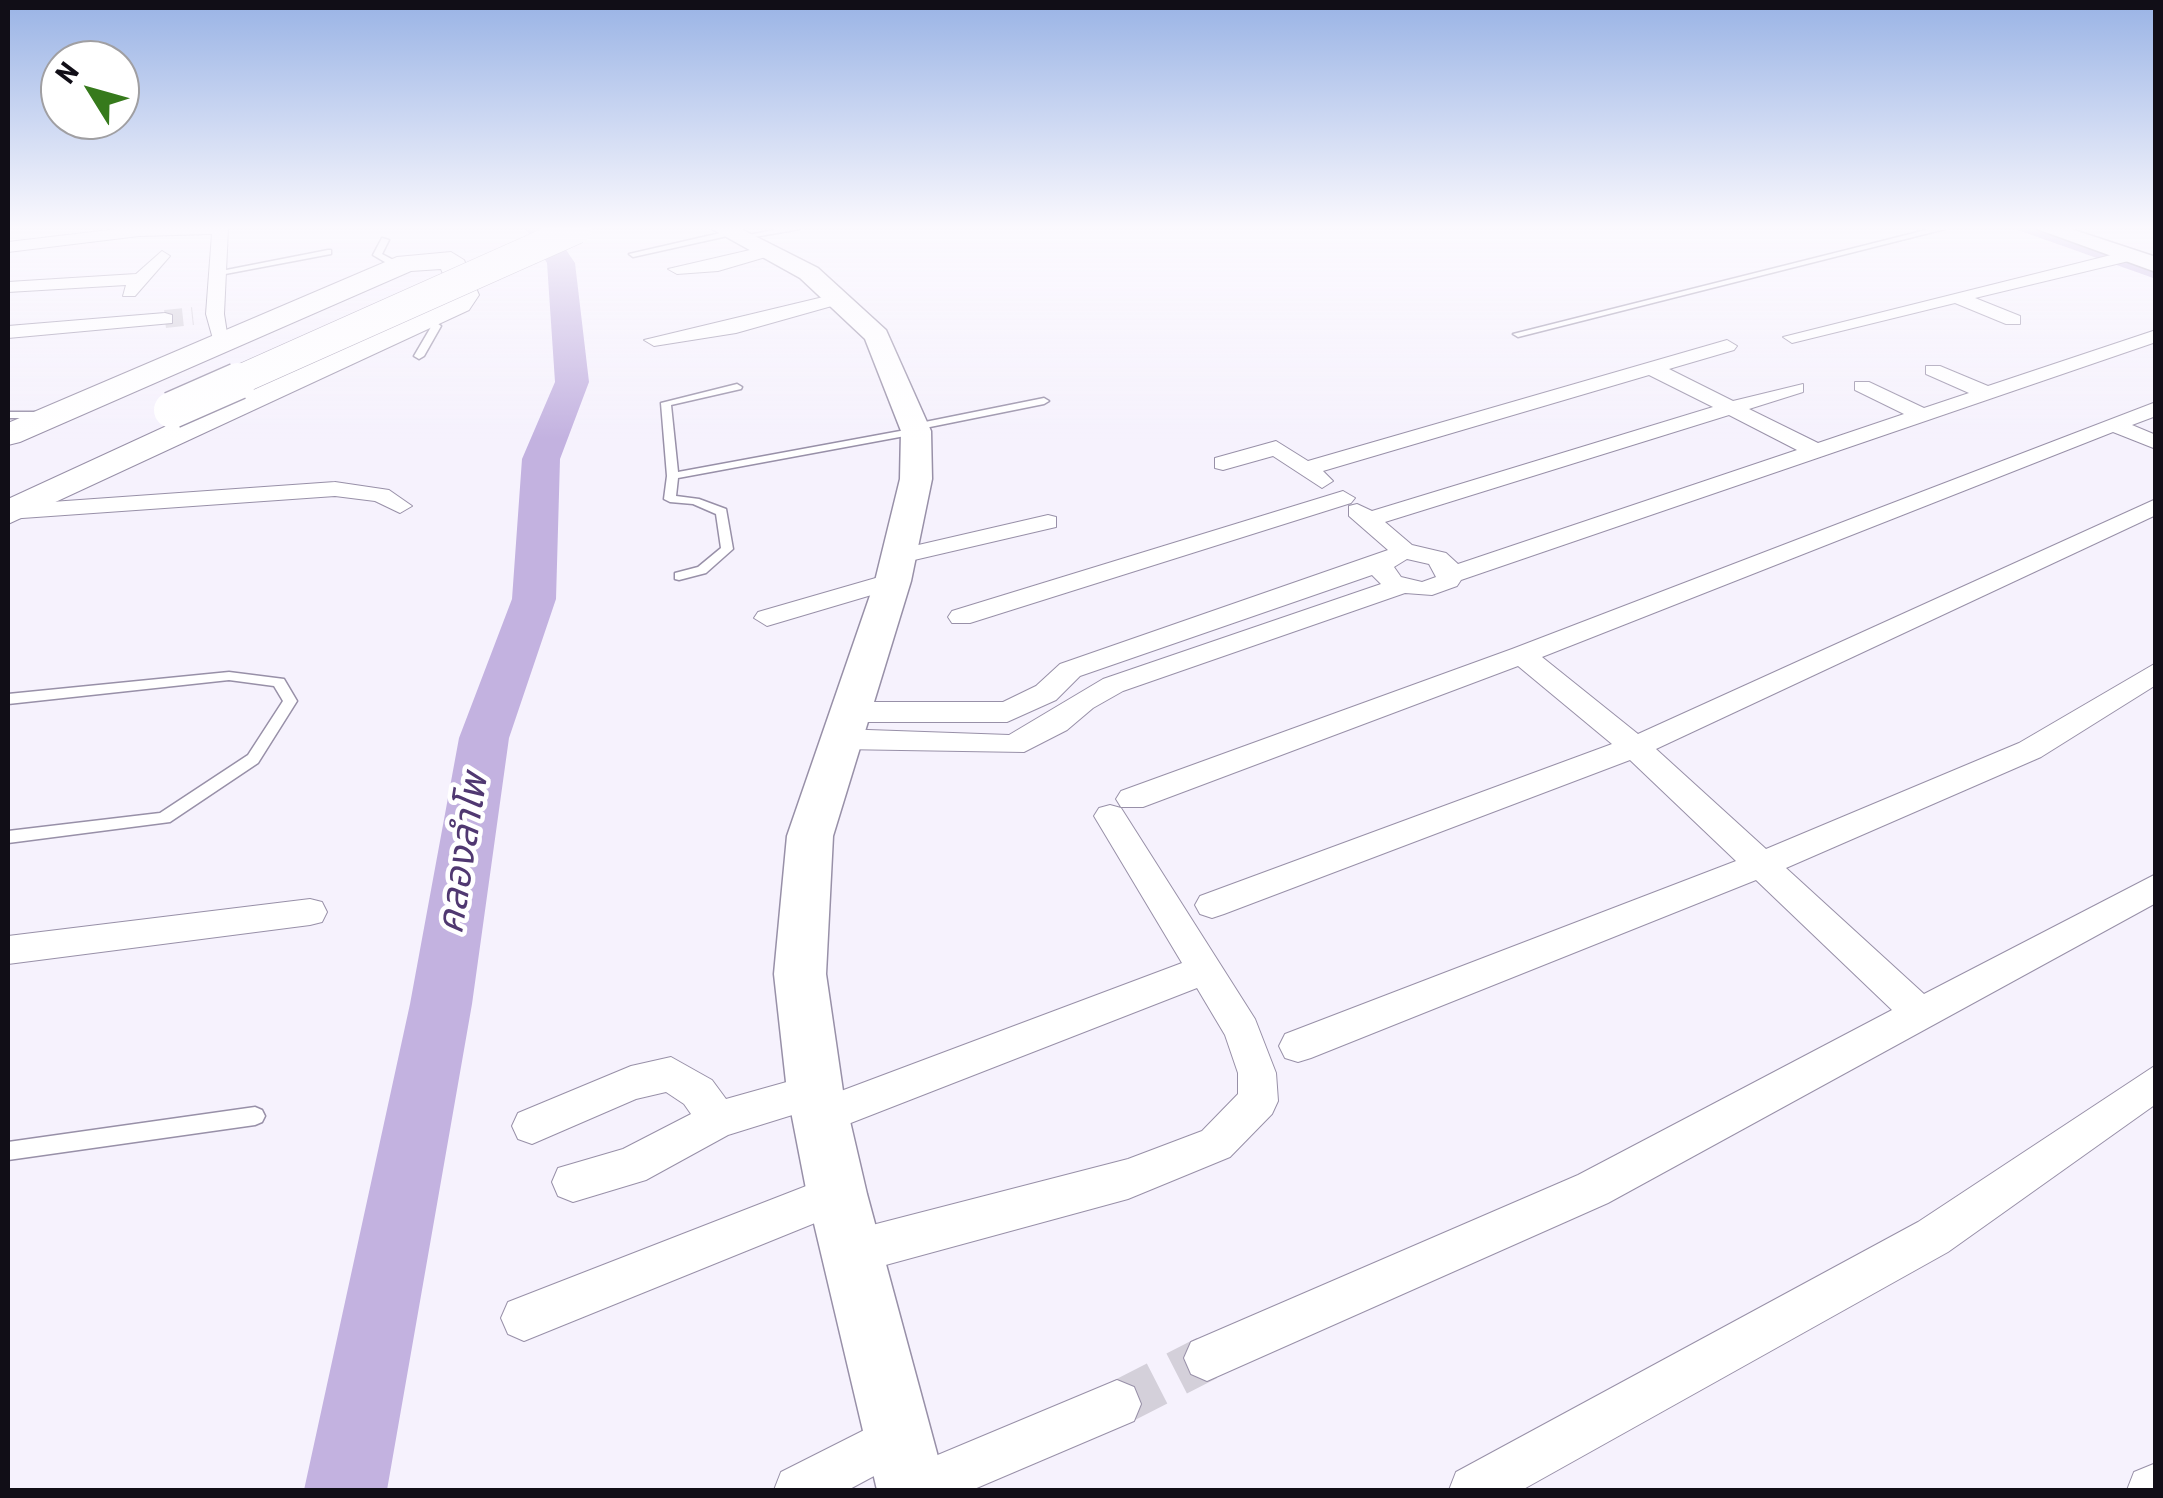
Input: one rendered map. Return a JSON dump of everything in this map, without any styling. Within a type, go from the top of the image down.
[{"type":"main road","points":[[8,435],[219,328],[291,299]]},
{"type":"main road","points":[[8,503],[165,398],[377,299]]},
{"type":"main road","points":[[8,451],[165,398],[407,299]]},
{"type":"main road","points":[[8,503],[430,318],[449,304],[447,299]]},
{"type":"street","points":[[19,304],[25,299]]},
{"type":"street","points":[[100,324],[122,299]]},
{"type":"street","points":[[193,316],[219,328],[220,299]]},
{"type":"street","points":[[654,340],[736,328],[837,299]]},
{"type":"street","points":[[841,299],[878,336],[916,429],[916,480],[895,569],[810,836],[808,856],[800,974],[818,1104],[850,1254],[913,1490],[1116,1404]]},
{"type":"street","points":[[1792,337],[1954,299]]},
{"type":"street","points":[[1960,299],[2013,320]]},
{"type":"street","points":[[8,332],[165,319]]},
{"type":"street","points":[[844,726],[1014,745],[1058,723],[1083,701],[1113,686],[1401,586],[1434,588],[1450,575],[2156,336]]},
{"type":"street","points":[[1308,468],[1727,346]]},
{"type":"street","points":[[1651,368],[1816,451]]},
{"type":"street","points":[[1933,370],[1987,393]]},
{"type":"street","points":[[1862,386],[1922,415]]},
{"type":"street","points":[[1368,520],[1796,388]]},
{"type":"street","points":[[850,1254],[1128,1179],[1216,1144],[1258,1101],[1258,1074],[1242,1030],[1204,970],[1121,808],[2156,408]]},
{"type":"street","points":[[2111,424],[2156,443]]},
{"type":"street","points":[[1223,463],[1276,448],[1308,468],[1368,520],[1393,557]]},
{"type":"street","points":[[8,503],[335,490],[381,495],[400,506]]},
{"type":"street","points":[[961,618],[1343,498]]},
{"type":"street","points":[[1212,904],[1635,747],[2156,506]]},
{"type":"street","points":[[767,618],[895,569],[1048,522]]},
{"type":"street","points":[[844,726],[1007,712],[1046,693],[1070,670],[1393,557],[1437,558],[1450,575]]},
{"type":"street","points":[[1393,557],[1385,576],[1401,586]]},
{"type":"street","points":[[1522,654],[1635,747],[1921,1014]]},
{"type":"street","points":[[1298,1046],[1763,864],[2030,750],[2156,672]]},
{"type":"street","points":[[1207,1358],[1593,1189],[2156,887]]},
{"type":"street","points":[[8,950],[310,912]]},
{"type":"street","points":[[572,1182],[631,1166],[718,1120],[818,1104],[1204,970]]},
{"type":"street","points":[[532,1126],[631,1083],[671,1074],[698,1092],[718,1120]]},
{"type":"street","points":[[1474,1490],[1933,1237],[2156,1082]]},
{"type":"street","points":[[524,1318],[836,1194]]},
{"type":"street","points":[[799,1490],[898,1437]]},
{"type":"lane","points":[[1518,334],[1660,299]]},
{"type":"lane","points":[[419,356],[436,326],[430,318]]},
{"type":"lane","points":[[679,576],[702,570],[727,549],[722,512],[695,501],[670,498],[673,476],[666,403],[737,387]]},
{"type":"lane","points":[[673,476],[1044,401]]},
{"type":"lane","points":[[8,415],[54,415]]},
{"type":"lane","points":[[8,698],[229,676],[280,682],[290,701],[253,759],[164,818],[8,837]]},
{"type":"lane","points":[[8,1151],[255,1116]]},
{"type":"waterway","name":"คลองลำโพ","points":[[345,1490],[441,1004],[484,738],[534,599],[541,459],[572,382],[564,299]]},
{"type":"tunnel","points":[[165,319],[193,316]]},
{"type":"tunnel","points":[[1117,1404],[1207,1358]]}]
